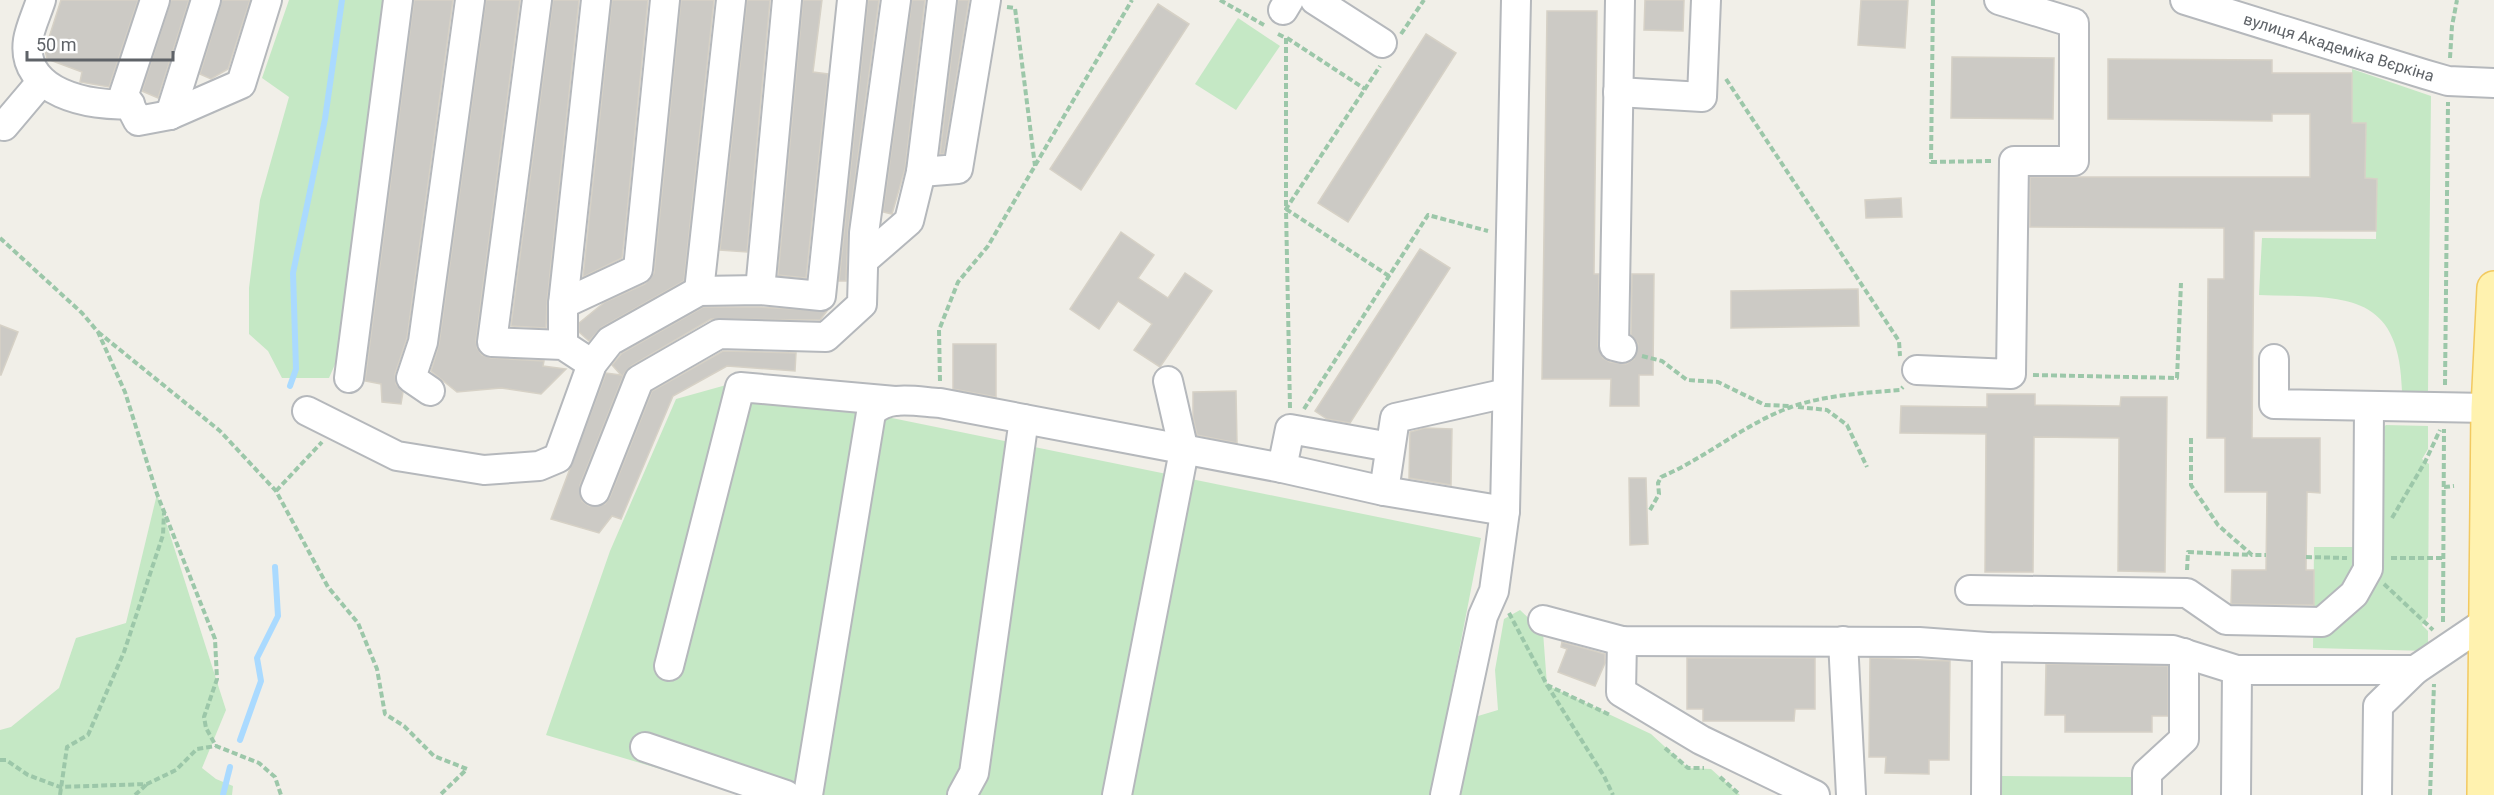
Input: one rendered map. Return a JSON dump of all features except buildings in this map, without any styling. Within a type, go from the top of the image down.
[{"type":"main road","points":[[2484,795],[2491,445],[2488,408],[2494,288]]},
{"type":"street","points":[[41,0],[28,40],[33,70],[42,81],[69,98],[112,106],[130,105]]},
{"type":"street","points":[[155,0],[124,94],[138,121],[170,115],[242,84],[267,0]]},
{"type":"street","points":[[170,115],[206,0]]},
{"type":"street","points":[[349,378],[398,0]]},
{"type":"street","points":[[430,391],[411,378],[423,342],[470,0]]},
{"type":"street","points":[[537,0],[492,342],[563,345],[592,364]]},
{"type":"street","points":[[563,345],[563,304],[596,0]]},
{"type":"street","points":[[563,304],[638,269],[665,0]]},
{"type":"street","points":[[699,291],[731,0]]},
{"type":"street","points":[[760,290],[787,0]]},
{"type":"street","points":[[822,296],[852,0]]},
{"type":"street","points":[[595,491],[639,380],[719,334],[826,337],[862,304],[864,234],[896,0]]},
{"type":"street","points":[[864,260],[909,221],[921,172],[942,0]]},
{"type":"street","points":[[921,172],[958,169],[986,0]]},
{"type":"street","points":[[1315,0],[1388,47]]},
{"type":"street","points":[[1445,795],[1489,604],[1505,511],[1516,0]]},
{"type":"street","points":[[1620,0],[1614,346],[1622,348]]},
{"type":"street","points":[[1618,92],[1702,97],[1706,0]]},
{"type":"street","points":[[1917,370],[2011,374],[2014,161],[2074,161],[2074,23],[1999,0]]},
{"type":"street","name":"вулиця Академіка Вєркіна","points":[[2185,0],[2448,81],[2494,83]]},
{"type":"street","points":[[4,126],[42,81]]},
{"type":"street","points":[[307,411],[398,456],[484,470],[538,466],[558,458],[592,364],[610,341],[699,291],[760,290],[822,296],[844,320]]},
{"type":"street","points":[[2274,359],[2274,404],[2488,408]]},
{"type":"street","points":[[1116,795],[1184,451],[1168,381]]},
{"type":"street","points":[[669,666],[740,387],[940,403],[1282,468],[1384,491],[1505,511]]},
{"type":"street","points":[[1384,491],[1395,418],[1507,393]]},
{"type":"street","points":[[807,795],[871,413],[882,404],[897,401]]},
{"type":"street","points":[[1970,590],[2187,593],[2226,620],[2322,622],[2354,594],[2368,569],[2369,406]]},
{"type":"street","points":[[962,795],[974,773],[1024,419]]},
{"type":"street","points":[[1282,468],[1290,429],[1390,447]]},
{"type":"street","points":[[1543,620],[1622,640],[1849,642],[2174,650],[2236,670],[2425,663]]},
{"type":"street","points":[[2377,795],[2378,705],[2425,663],[2486,622]]},
{"type":"street","points":[[1622,640],[1621,692],[1701,740],[1815,795]]},
{"type":"street","points":[[1849,642],[1851,795]]},
{"type":"street","points":[[1986,795],[1987,647]]},
{"type":"street","points":[[2147,795],[2147,773],[2184,740],[2184,653]]},
{"type":"street","points":[[2236,670],[2236,795]]},
{"type":"street","points":[[645,747],[786,795]]},
{"type":"path","points":[[940,403],[939,330],[958,282],[988,246],[1132,0]]},
{"type":"path","points":[[1220,0],[1279,17],[1286,38],[1290,429]]},
{"type":"path","points":[[1286,209],[1365,89],[1388,47],[1424,0]]},
{"type":"path","points":[[1933,0],[1931,162],[2014,161]]},
{"type":"path","points":[[2444,408],[2448,81],[2452,26],[2457,0]]},
{"type":"path","points":[[1015,8],[1035,167]]},
{"type":"path","points":[[1286,38],[1365,89]]},
{"type":"path","points":[[1650,510],[1659,494],[1661,477],[1793,406],[1847,395],[1900,390],[1917,370],[1900,361],[1899,341],[1720,72]]},
{"type":"path","points":[[1286,209],[1389,276]]},
{"type":"path","points":[[1290,429],[1428,215],[1498,234]]},
{"type":"path","points":[[0,238],[82,313],[98,332],[220,431],[276,491],[328,587],[358,623],[377,669],[385,714],[404,726],[434,756],[467,769],[440,795]]},
{"type":"path","points":[[2011,374],[2177,378],[2181,283]]},
{"type":"path","points":[[98,332],[125,392],[164,509],[215,639],[217,679],[204,717],[206,728],[216,746]]},
{"type":"path","points":[[1622,348],[1662,361],[1687,380],[1718,382],[1765,405],[1827,410],[1847,425],[1867,467]]},
{"type":"path","points":[[2391,519],[2425,462],[2444,422],[2444,640],[2425,663],[2430,795]]},
{"type":"path","points":[[276,491],[336,426]]},
{"type":"path","points":[[2191,438],[2191,485],[2218,525],[2252,555]]},
{"type":"path","points":[[2444,487],[2454,486]]},
{"type":"path","points":[[60,795],[67,747],[88,735],[123,652],[163,535],[164,509]]},
{"type":"path","points":[[2187,593],[2188,552],[2266,555]]},
{"type":"path","points":[[2369,558],[2443,558]]},
{"type":"path","points":[[1489,604],[1546,685],[1604,776],[1613,795]]},
{"type":"path","points":[[1546,685],[1619,719]]},
{"type":"path","points":[[1658,741],[1688,768],[1711,769]]},
{"type":"path","points":[[135,795],[147,784],[176,770],[197,749],[216,746],[259,763],[275,777],[280,795]]},
{"type":"path","points":[[0,760],[6,760],[28,775],[60,787],[147,784]]},
{"type":"path","points":[[1718,775],[1740,795]]},
{"type":"green space","points":[[289,0],[385,0],[343,346],[329,378],[282,378],[268,351],[249,334],[249,288],[260,200],[289,97],[262,78]]},
{"type":"green space","points":[[1238,18],[1280,46],[1236,110],[1195,84]]},
{"type":"green space","points":[[2352,69],[2431,96],[2428,392],[2402,391],[2399,357],[2390,333],[2377,316],[2360,306],[2315,297],[2259,295],[2262,238],[2376,239],[2377,179],[2365,178],[2366,123],[2352,123]]},
{"type":"green space","points":[[737,382],[789,397],[1481,538],[1431,795],[748,795],[546,735],[610,551],[676,399]]},
{"type":"green space","points":[[2386,425],[2428,426],[2428,449],[2422,459],[2429,464],[2428,617],[2422,625],[2428,631],[2428,651],[2313,648],[2314,547],[2372,547],[2373,436]]},
{"type":"green space","points":[[157,494],[226,710],[202,768],[216,779],[233,786],[232,795],[0,795],[0,730],[11,727],[59,688],[76,638],[126,623]]},
{"type":"green space","points":[[1520,610],[1543,632],[1547,685],[1651,734],[1688,768],[1711,769],[1740,795],[1445,795],[1470,726],[1478,716],[1498,710],[1495,670],[1504,619]]},
{"type":"green space","points":[[2002,776],[2132,777],[2132,795],[2002,795]]},
{"type":"waterway","points":[[290,386],[296,369],[293,273],[325,119],[342,0]]},
{"type":"waterway","points":[[240,740],[261,681],[257,658],[278,616],[275,567]]},
{"type":"waterway","points":[[223,795],[230,767]]}]
